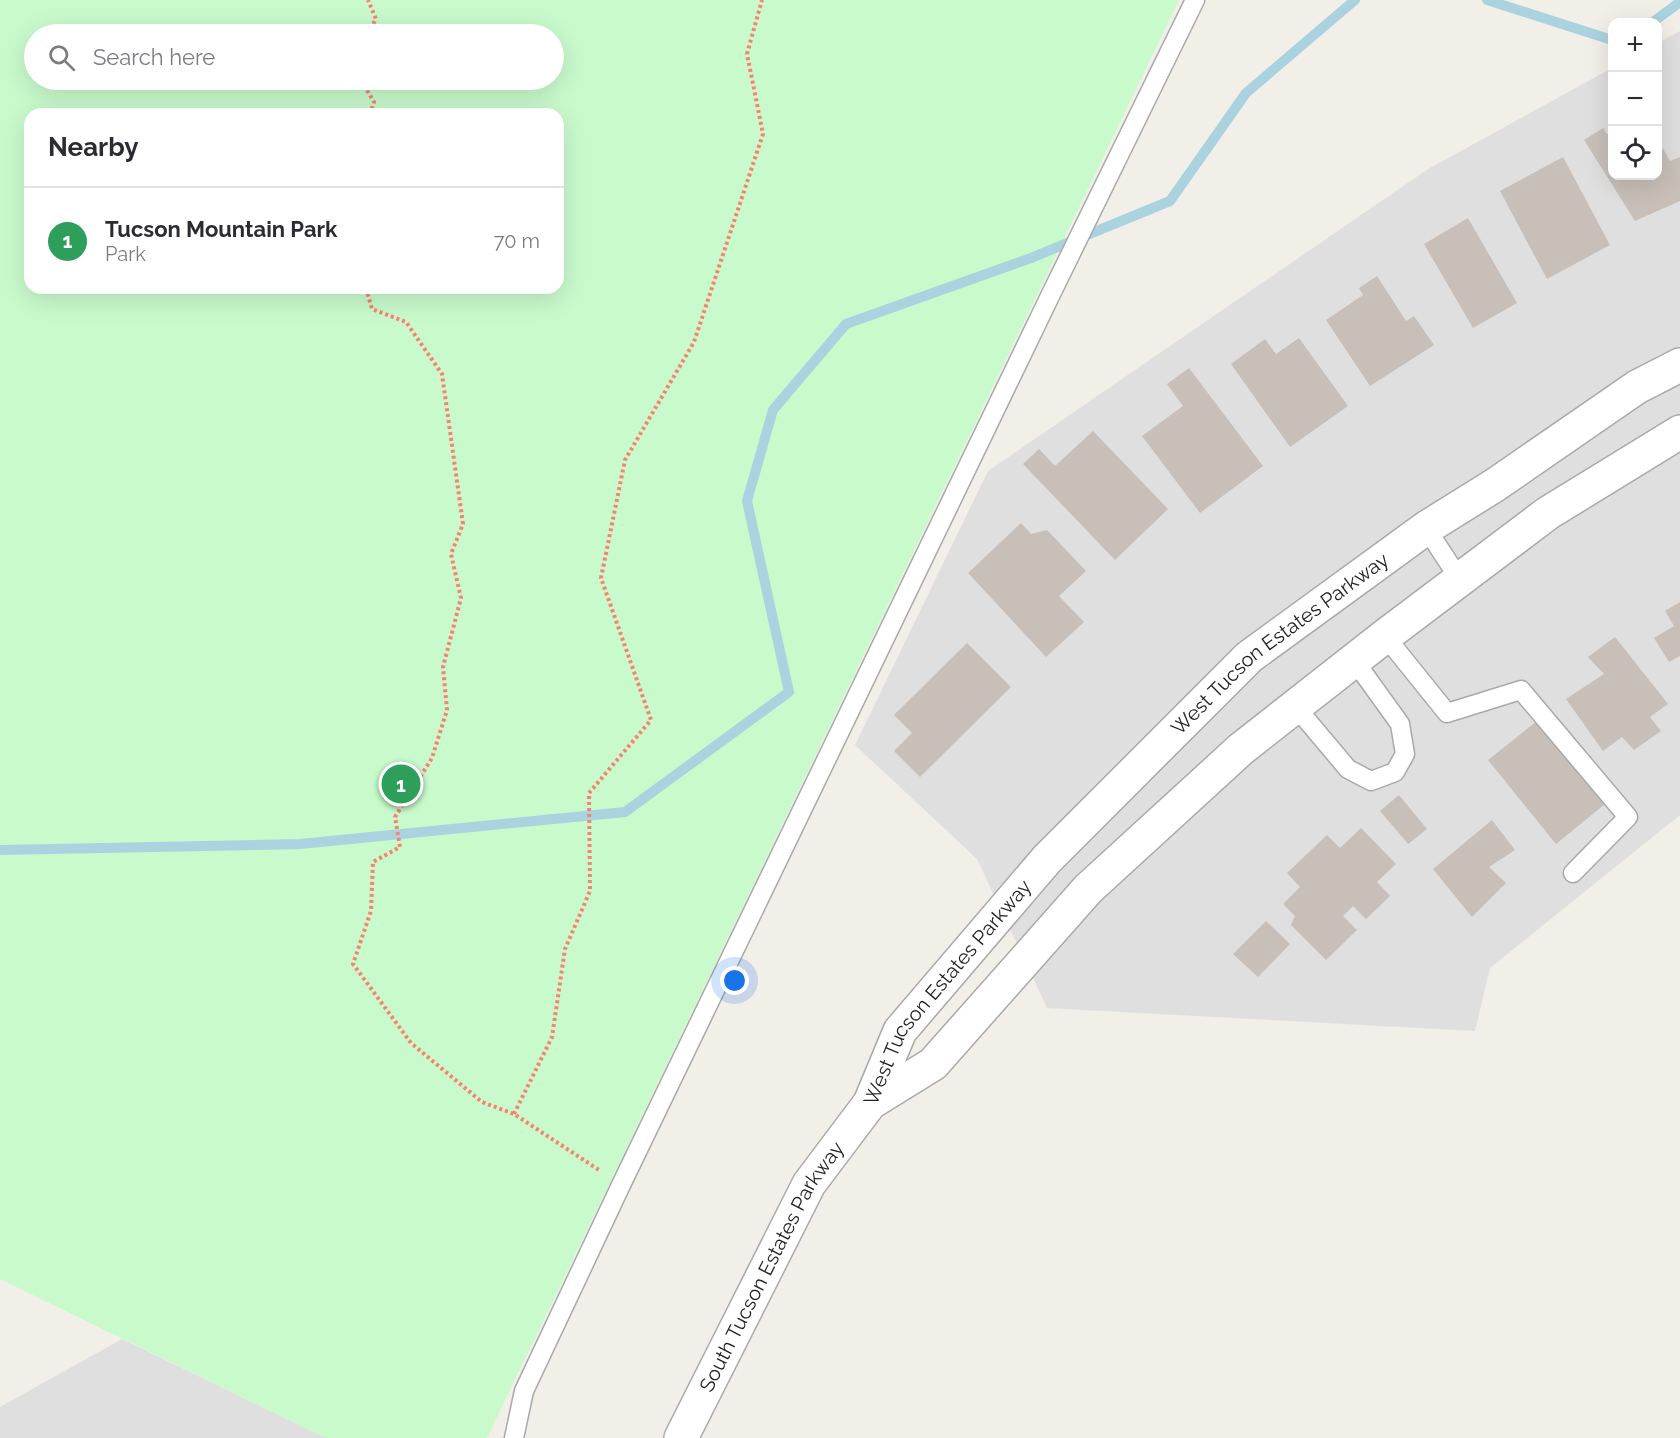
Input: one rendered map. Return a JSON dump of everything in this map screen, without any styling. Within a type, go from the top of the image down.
[{"type":"street","name":"West Tucson Estates Parkway","points":[[870,1102],[900,1031],[1047,859],[1249,657],[1426,528],[1496,485],[1637,387],[1680,365]]},
{"type":"street","name":"West Tucson Estates Parkway","points":[[870,1102],[933,1064],[1088,889],[1241,749],[1384,636],[1548,513],[1680,432]]},
{"type":"street","name":"South Tucson Estates Parkway","points":[[681,1438],[809,1184],[870,1102]]},
{"type":"lane","points":[[514,1438],[524,1391],[621,1185],[1195,0]]},
{"type":"lane","points":[[1426,528],[1460,580]]},
{"type":"lane","points":[[1384,636],[1447,714],[1521,690],[1628,817],[1573,873]]},
{"type":"lane","points":[[1295,706],[1348,769],[1371,781],[1395,772],[1405,754],[1400,724],[1354,660]]},
{"type":"path","points":[[368,0],[376,19],[373,24]]},
{"type":"path","points":[[514,1114],[552,1037],[565,950],[590,891],[589,793],[651,720],[601,578],[625,460],[694,342],[764,134],[747,54],[762,0]]},
{"type":"path","points":[[367,90],[374,102],[372,108]]},
{"type":"path","points":[[368,294],[372,309],[406,322],[442,374],[462,524],[451,554],[460,598],[443,667],[447,710],[432,758],[395,817],[400,847],[373,862],[371,911],[353,964],[411,1043],[482,1102],[514,1114],[621,1185]]},
{"type":"shaded area","points":[[1680,31],[1680,815],[1490,968],[1475,1031],[1047,1008],[977,859],[855,745],[988,471],[1428,169],[1608,70],[1608,180],[1662,180],[1662,41]]},
{"type":"shaded area","points":[[122,1339],[326,1438],[0,1438],[0,1407]]},
{"type":"green space","points":[[0,0],[1179,0],[487,1438],[326,1438],[0,1279]]},
{"type":"building","points":[[1603,128],[1608,134],[1608,178],[1584,140]]},
{"type":"building","points":[[1662,147],[1670,161],[1680,157],[1680,201],[1635,221],[1609,180],[1662,180]]},
{"type":"building","points":[[1563,157],[1610,245],[1547,279],[1500,191]]},
{"type":"building","points":[[1468,218],[1517,303],[1473,328],[1424,244]]},
{"type":"building","points":[[1377,276],[1406,321],[1414,316],[1434,345],[1370,386],[1326,320],[1363,295],[1359,288]]},
{"type":"building","points":[[1299,338],[1348,406],[1290,447],[1231,364],[1265,339],[1276,354]]},
{"type":"building","points":[[1189,368],[1263,466],[1200,513],[1142,436],[1183,406],[1167,384]]},
{"type":"building","points":[[1093,431],[1168,509],[1115,560],[1023,464],[1039,449],[1055,466]]},
{"type":"building","points":[[1021,523],[1031,534],[1047,530],[1086,571],[1059,596],[1084,622],[1046,657],[968,573]]},
{"type":"building","points":[[1680,602],[1680,656],[1669,662],[1654,638],[1674,626],[1665,611]]},
{"type":"building","points":[[1615,637],[1668,704],[1650,717],[1661,731],[1634,750],[1622,737],[1603,751],[1566,699],[1604,674],[1588,657]]},
{"type":"building","points":[[967,643],[1011,687],[920,777],[894,751],[912,733],[894,715]]},
{"type":"building","points":[[1537,721],[1605,804],[1556,844],[1488,760]]},
{"type":"building","points":[[1399,795],[1427,829],[1408,844],[1380,811]]},
{"type":"building","points":[[1492,820],[1515,850],[1489,867],[1506,883],[1472,917],[1433,869]]},
{"type":"building","points":[[1361,828],[1396,864],[1377,882],[1390,896],[1366,919],[1353,906],[1343,916],[1357,930],[1326,960],[1291,925],[1295,916],[1283,904],[1300,887],[1287,873],[1327,835],[1340,848]]},
{"type":"building","points":[[1266,921],[1290,944],[1258,977],[1233,954]]},
{"type":"waterway","points":[[0,850],[300,844],[625,812],[789,692],[747,501],[773,410],[846,324],[1031,258],[1170,201],[1246,93],[1355,0]]},
{"type":"waterway","points":[[1487,0],[1608,39]]},
{"type":"waterway","points":[[1658,18],[1680,2]]},
{"type":"place","name":"Tucson Mountain Park","points":[[401,784]]}]
